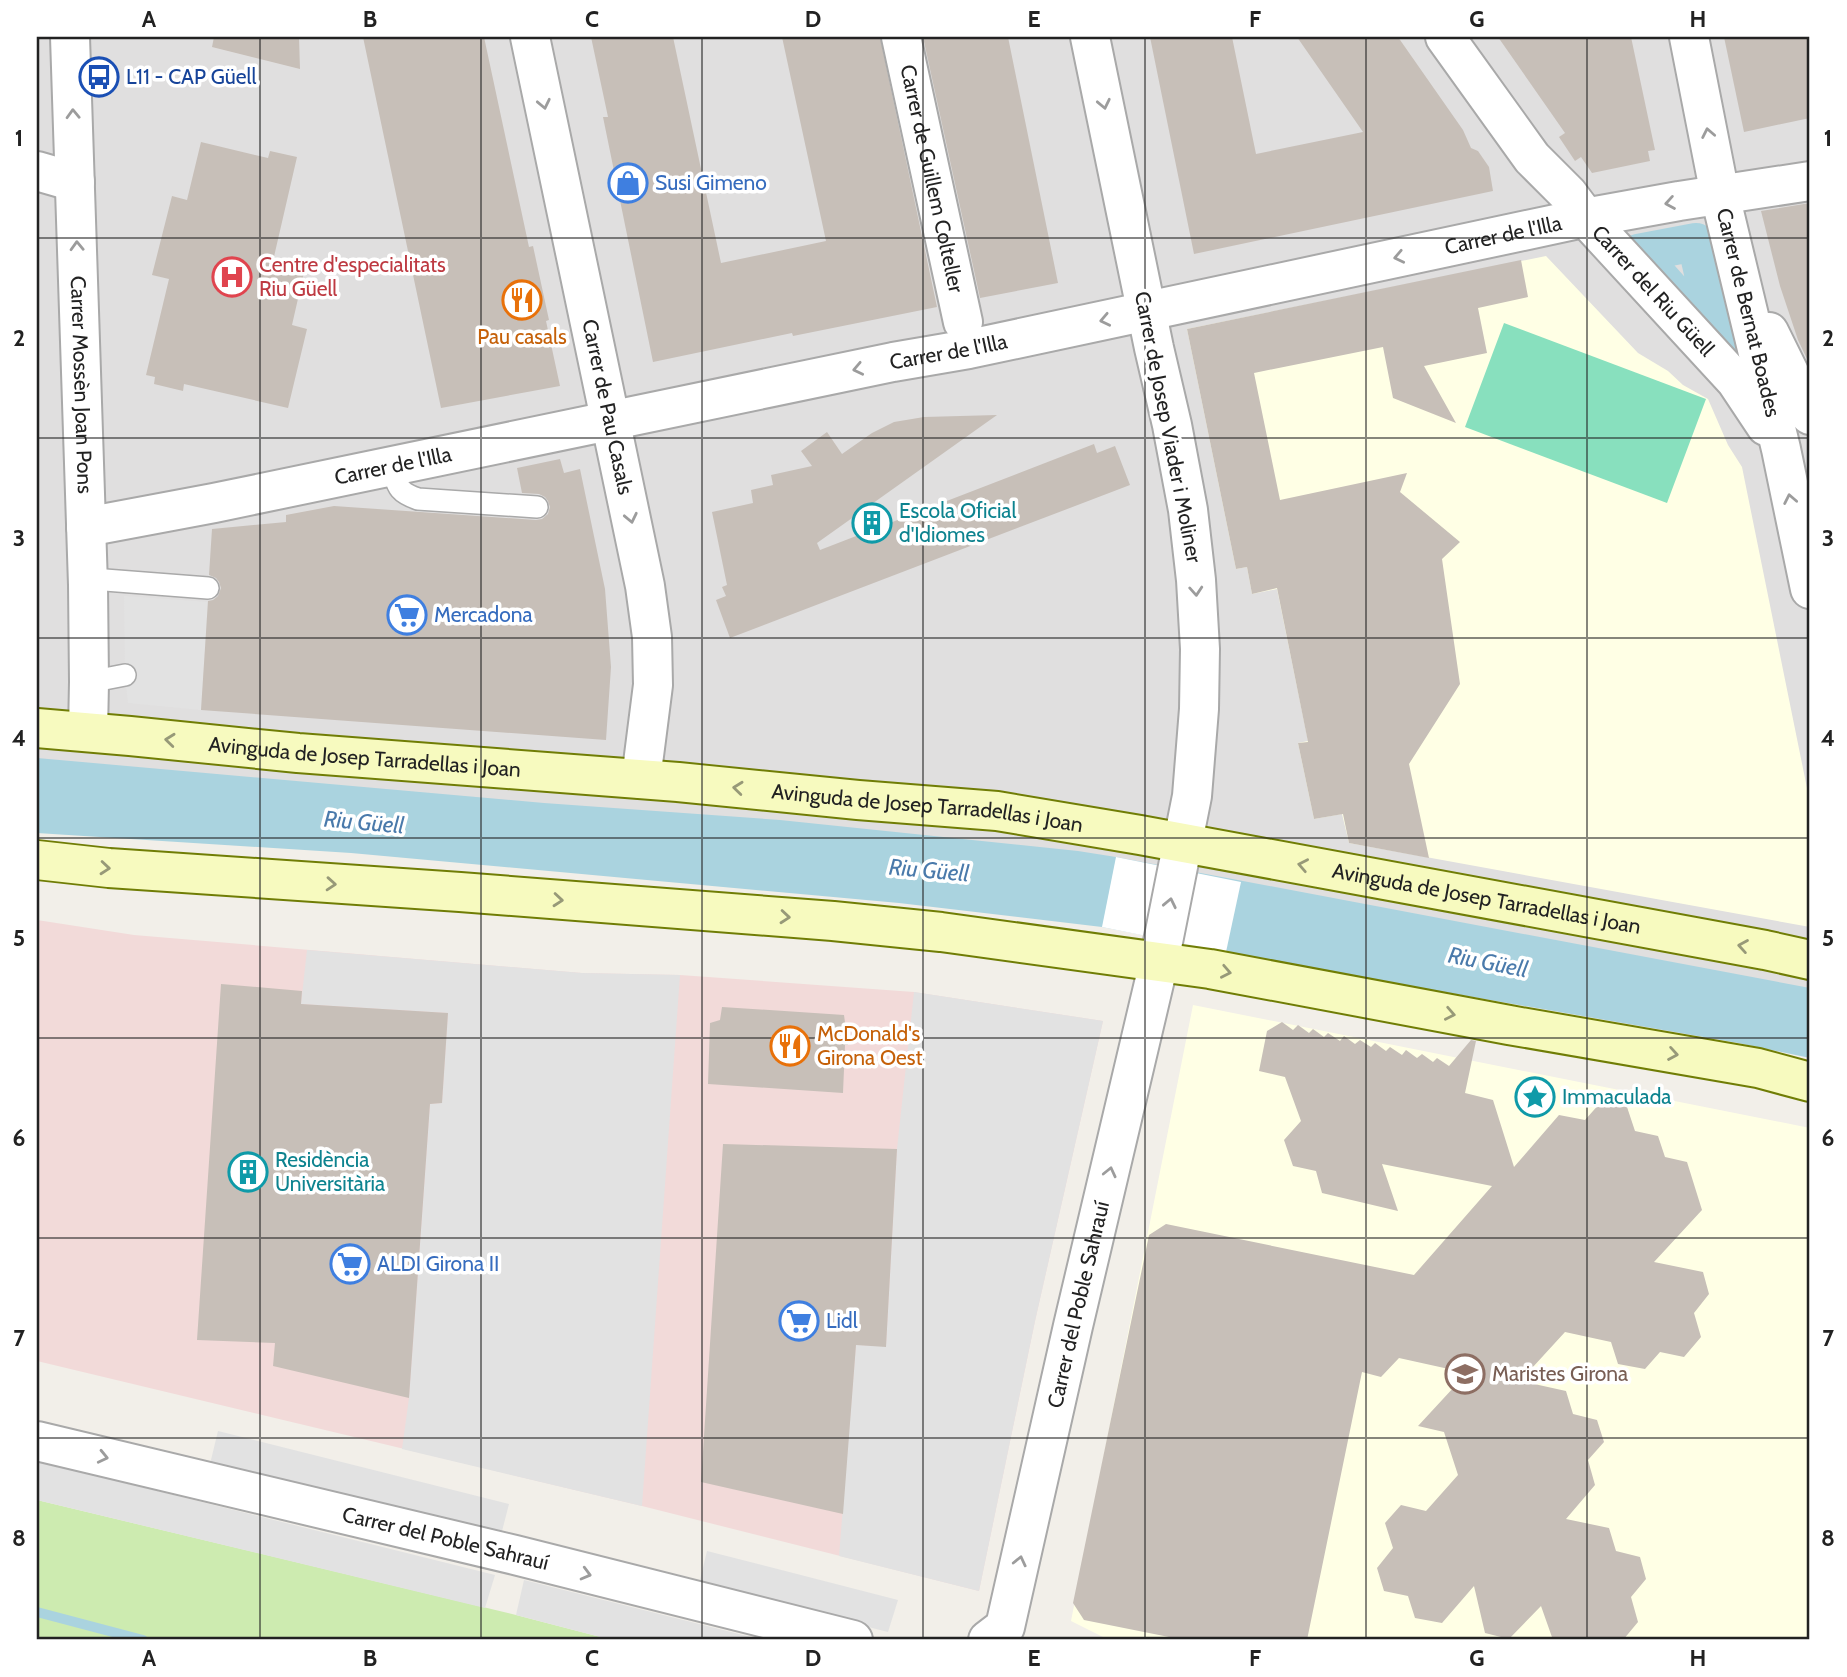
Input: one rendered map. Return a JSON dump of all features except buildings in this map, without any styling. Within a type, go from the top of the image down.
[{"type":"street","name":"Carrer Mossèn Joan Pons","points":[[71,37],[88,586],[107,679],[88,733]]},
{"type":"street","name":"Carrer de Pau Casals","points":[[530,37],[645,586],[652,637],[653,685],[641,779]]},
{"type":"street","name":"Carrer de Guillem Colteller","points":[[901,37],[963,322]]},
{"type":"street","name":"Carrer de Josep Viader i Moliner","points":[[1090,37],[1172,425],[1188,510],[1196,580],[1200,649],[1199,709],[1192,796],[1160,953]]},
{"type":"street","name":"Carrer del Riu Güell","points":[[1445,37],[1532,158],[1568,194],[1586,218],[1736,381],[1781,449]]},
{"type":"street","name":"Carrer de Bernat Boades","points":[[1689,37],[1720,195],[1781,449],[1810,589]]},
{"type":"street","points":[[37,171],[75,182]]},
{"type":"street","name":"Carrer de l'Illa","points":[[86,527],[893,362],[969,349],[1586,218],[1810,181]]},
{"type":"street","points":[[1739,272],[1810,415]]},
{"type":"street","name":"Avinguda de Josep Tarradellas i Joan","points":[[37,728],[298,753],[641,779],[997,811],[1140,835],[1180,853],[1765,950],[1810,960]]},
{"type":"street","points":[[37,860],[109,868],[833,921],[1160,953],[1210,969],[1758,1068],[1810,1082]]},
{"type":"street","name":"Carrer del Poble Sahrauí","points":[[988,1640],[1005,1627],[1160,953]]},
{"type":"street","name":"Carrer del Poble Sahrauí","points":[[37,1441],[515,1555],[853,1640]]},
{"type":"lane","points":[[391,466],[397,484],[405,495],[418,499],[537,507]]},
{"type":"lane","points":[[88,586],[105,580],[208,588]]},
{"type":"shaded area","points":[[37,37],[1810,37],[1810,1023],[1364,940],[37,794]]},
{"type":"shaded area","points":[[1546,256],[1638,353],[1708,399],[1728,445],[1742,467],[1810,803],[1810,927],[1349,843],[1342,814],[1314,819],[1298,743],[1308,741],[1277,589],[1252,594],[1247,567],[1236,569],[1187,329]]},
{"type":"shaded area","points":[[124,596],[208,602],[201,710],[128,703]]},
{"type":"shaded area","points":[[37,920],[134,935],[582,973],[680,975],[914,992],[1103,1021],[1035,1321],[979,1591],[642,1506],[37,1361]]},
{"type":"shaded area","points":[[307,950],[582,973],[680,975],[642,1506],[402,1449],[409,1398],[430,1104],[442,1103],[448,1013],[301,1004]]},
{"type":"shaded area","points":[[914,992],[1103,1021],[1035,1321],[979,1591],[839,1556],[856,1345],[886,1346],[897,1149]]},
{"type":"shaded area","name":"Maristes Girona","points":[[1193,1005],[1810,1128],[1810,1640],[1109,1640],[1071,1621]]},
{"type":"shaded area","points":[[218,1431],[509,1504],[501,1535],[210,1464]]},
{"type":"shaded area","points":[[37,1461],[495,1575],[485,1608],[37,1500]]},
{"type":"shaded area","points":[[707,1551],[898,1600],[888,1632],[699,1584]]},
{"type":"shaded area","points":[[524,1580],[763,1640],[612,1640],[516,1615]]},
{"type":"green space","points":[[1504,323],[1706,399],[1667,503],[1465,427]]},
{"type":"green space","points":[[37,1500],[516,1615],[612,1640],[37,1640]]},
{"type":"water","name":"Riu Güell","points":[[37,758],[544,803],[780,820],[1116,857],[1810,988],[1810,1058],[1358,977],[1102,927],[899,903],[351,853],[37,833]]},
{"type":"pier","points":[[1116,857],[1241,882],[1226,952],[1102,927]]},
{"type":"waterway","points":[[1696,242],[1719,344],[1638,253],[1696,242]]},
{"type":"waterway","points":[[37,1612],[143,1640]]},
{"type":"place","name":"L11 - CAP Güell","points":[[99,77]]},
{"type":"place","name":"Susi Gimeno","points":[[628,183]]},
{"type":"place","name":"Centre d'especialitats Riu Güell","points":[[232,277]]},
{"type":"place","name":"Pau casals","points":[[522,300]]},
{"type":"place","name":"Escola Oficial d'Idiomes","points":[[872,523]]},
{"type":"place","name":"Mercadona","points":[[407,615]]},
{"type":"place","name":"McDonald's Girona Oest","points":[[790,1046]]},
{"type":"place","name":"Immaculada","points":[[1535,1097]]},
{"type":"place","name":"Residència Universitària","points":[[248,1172]]},
{"type":"place","name":"ALDI Girona II","points":[[350,1264]]},
{"type":"place","name":"Lidl","points":[[799,1321]]},
{"type":"place","name":"Maristes Girona","points":[[1465,1374]]}]
